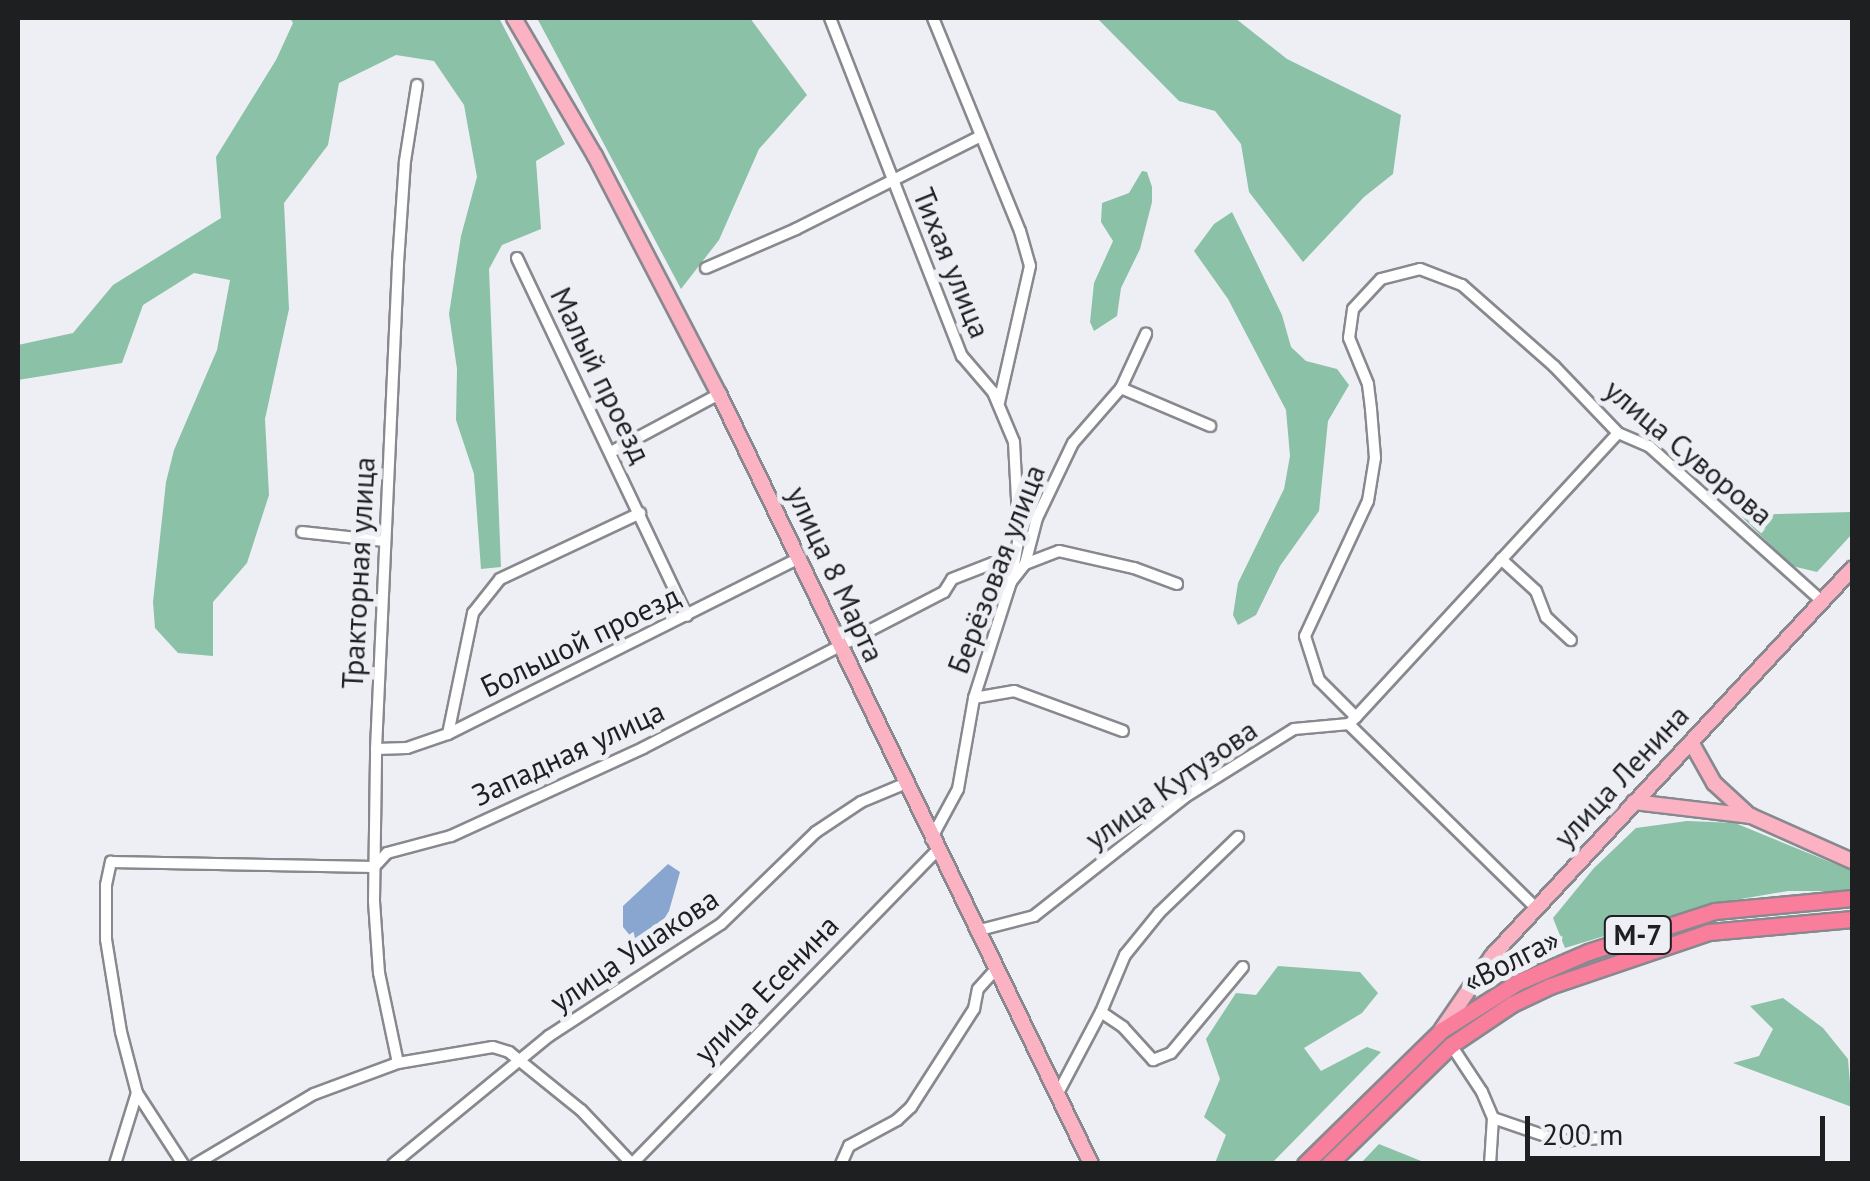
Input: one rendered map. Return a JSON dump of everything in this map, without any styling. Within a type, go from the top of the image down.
[{"type":"highway","name":"«Волга»","points":[[1305,1164],[1442,1030],[1536,974],[1659,927],[1762,903],[1852,898]]},
{"type":"highway","name":"«Волга»","points":[[1329,1164],[1451,1045],[1512,1004],[1550,986],[1665,945],[1752,926],[1852,919]]},
{"type":"main road","name":"улица 8 Марта","points":[[514,18],[595,156],[718,394],[1090,1164]]},
{"type":"main road","name":"улица Ленина","points":[[1442,1030],[1481,969],[1535,907],[1852,569]]},
{"type":"main road","points":[[1691,742],[1714,783],[1751,816]]},
{"type":"main road","points":[[1702,808],[1713,799],[1714,783]]},
{"type":"main road","points":[[1634,802],[1751,816],[1852,861]]},
{"type":"street","name":"Тихая улица","points":[[830,18],[962,356],[999,403],[1014,442],[1019,536],[1012,578]]},
{"type":"street","points":[[932,18],[1020,230],[1030,266],[999,403]]},
{"type":"street","name":"Тракторная улица","points":[[398,1063],[379,973],[374,867],[376,749],[404,178],[418,85]]},
{"type":"street","points":[[706,268],[796,229],[981,136]]},
{"type":"street","name":"Малый проезд","points":[[517,258],[688,616]]},
{"type":"street","name":"улица Суворова","points":[[1352,720],[1319,680],[1305,636],[1368,501],[1374,458],[1368,384],[1349,338],[1353,309],[1381,279],[1420,269],[1462,285],[1554,366],[1618,434],[1649,446],[1823,602]]},
{"type":"street","name":"Берёзовая улица","points":[[933,845],[958,789],[974,698],[1012,578],[1025,564],[1037,518],[1073,443],[1122,388],[1146,334]]},
{"type":"street","points":[[1122,388],[1210,426]]},
{"type":"street","points":[[611,452],[718,394]]},
{"type":"street","points":[[1535,907],[1352,720],[1618,434]]},
{"type":"street","points":[[448,734],[472,613],[500,579],[640,514]]},
{"type":"street","points":[[302,532],[385,541]]},
{"type":"street","points":[[1025,564],[1059,552],[1134,568],[1177,584]]},
{"type":"street","name":"Большой проезд","points":[[376,749],[407,748],[448,734],[800,558]]},
{"type":"street","points":[[1501,559],[1536,591],[1546,617],[1571,640]]},
{"type":"street","name":"Западная улица","points":[[136,1093],[121,1032],[106,939],[106,885],[111,862],[374,867],[386,853],[451,836],[643,748],[838,643],[944,592],[952,580],[993,564],[1012,578]]},
{"type":"street","points":[[974,698],[1014,691],[1123,730]]},
{"type":"street","name":"улица Кутузова","points":[[976,930],[1034,916],[1185,797],[1294,729],[1352,720]]},
{"type":"street","name":"улица Ушакова","points":[[393,1164],[518,1062],[634,978],[721,924],[816,832],[861,802],[904,784]]},
{"type":"street","points":[[1057,1095],[1101,1012],[1125,956],[1159,913],[1238,838]]},
{"type":"street","name":"улица Есенина","points":[[632,1164],[933,845]]},
{"type":"street","points":[[1101,1012],[1123,1027],[1153,1060],[1170,1053],[1243,967]]},
{"type":"street","points":[[840,1164],[849,1146],[897,1120],[912,1107],[974,1009],[978,988],[995,970]]},
{"type":"street","points":[[1451,1045],[1482,1092],[1493,1118],[1490,1164]]},
{"type":"street","points":[[196,1164],[314,1094],[398,1063],[492,1047],[508,1052],[581,1110],[632,1164]]},
{"type":"street","points":[[115,1164],[136,1093]]},
{"type":"street","points":[[136,1093],[184,1164]]},
{"type":"street","points":[[1493,1118],[1560,1141],[1602,1138]]},
{"type":"green space","points":[[290,18],[499,18],[565,144],[536,161],[541,229],[502,245],[489,269],[501,567],[481,569],[474,474],[456,420],[457,369],[449,314],[461,236],[477,177],[464,105],[434,61],[396,55],[339,83],[328,145],[284,203],[289,309],[265,419],[269,495],[247,563],[213,602],[213,656],[178,653],[155,628],[153,602],[166,482],[174,450],[217,350],[230,280],[194,273],[143,305],[122,363],[18,380],[18,345],[73,333],[113,285],[221,218],[216,157],[276,60],[293,23]]},
{"type":"green space","points":[[537,18],[750,18],[807,95],[759,149],[719,240],[681,289]]},
{"type":"green space","points":[[1097,18],[1235,18],[1287,59],[1401,115],[1393,174],[1364,197],[1303,262],[1249,192],[1241,144],[1215,111],[1179,101]]},
{"type":"green space","points":[[1142,171],[1147,172],[1152,187],[1152,202],[1140,249],[1121,288],[1117,316],[1094,331],[1090,322],[1094,283],[1113,241],[1101,222],[1102,203],[1129,193]]},
{"type":"green space","points":[[1232,212],[1282,315],[1291,347],[1306,361],[1337,369],[1349,385],[1328,421],[1319,511],[1280,566],[1256,615],[1238,625],[1233,615],[1238,583],[1284,489],[1290,456],[1286,410],[1228,299],[1194,251],[1214,224]]},
{"type":"green space","points":[[1852,512],[1852,534],[1817,572],[1792,566],[1740,515]]},
{"type":"green space","points":[[1687,821],[1735,823],[1852,871],[1852,891],[1788,891],[1706,905],[1565,948],[1553,918],[1594,868],[1636,828]]},
{"type":"green space","points":[[1278,966],[1360,972],[1378,993],[1362,1013],[1304,1048],[1321,1071],[1367,1047],[1381,1052],[1272,1163],[1215,1163],[1226,1135],[1204,1117],[1220,1079],[1206,1039],[1236,993],[1256,995]]},
{"type":"green space","points":[[1783,998],[1823,1028],[1848,1059],[1852,1107],[1733,1063],[1759,1056],[1773,1029],[1750,1006]]},
{"type":"green space","points":[[1379,1144],[1426,1163],[1458,1161],[1457,1164],[1361,1163]]},
{"type":"water","points":[[668,864],[680,872],[669,911],[656,932],[637,944],[623,927],[623,906]]}]
